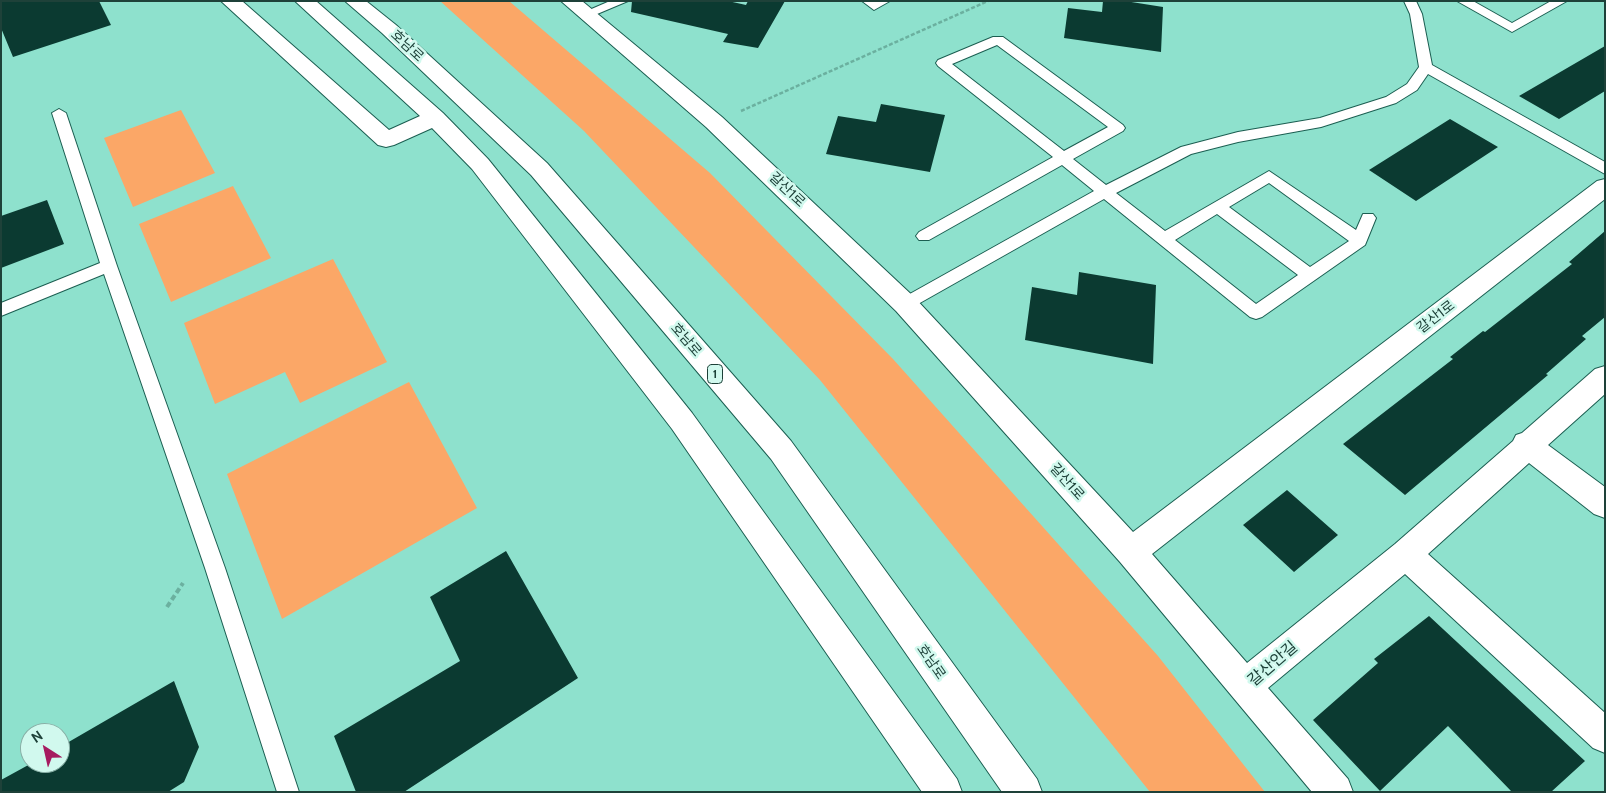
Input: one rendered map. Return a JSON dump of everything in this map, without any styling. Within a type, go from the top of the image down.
[{"type":"main road","points":[[230,1],[386,140],[435,118]]},
{"type":"main road","points":[[304,1],[435,118],[480,164],[682,421],[944,792]]},
{"type":"main road","name":"호남로","points":[[354,1],[389,29],[539,169],[781,450],[1024,792]]},
{"type":"main road","name":"갈산1로","points":[[578,8],[714,122],[905,304],[1130,552],[1605,187]]},
{"type":"main road","name":"갈산안길","points":[[1335,792],[1244,686],[1406,554],[1526,444],[1605,377]]},
{"type":"main road","points":[[1526,444],[1605,505]]},
{"type":"main road","points":[[1130,552],[1244,686]]},
{"type":"main road","points":[[1406,554],[1605,736]]},
{"type":"lane","points":[[578,8],[622,1]]},
{"type":"lane","points":[[868,1],[874,6],[884,1]]},
{"type":"lane","points":[[905,304],[1105,192],[1186,150],[1238,137],[1321,122],[1391,100],[1412,87],[1426,67],[1416,14],[1410,1]]},
{"type":"lane","points":[[1463,1],[1512,28],[1561,1]]},
{"type":"lane","points":[[924,236],[1063,158],[1118,128],[998,40],[943,63],[1063,158],[1256,313],[1360,241],[1368,218]]},
{"type":"lane","points":[[1426,67],[1605,170]]},
{"type":"lane","points":[[59,113],[109,266],[212,559],[288,792]]},
{"type":"lane","points":[[1164,239],[1269,176],[1360,241]]},
{"type":"lane","points":[[1218,207],[1309,275]]},
{"type":"lane","points":[[1,310],[109,266]]},
{"type":"path","points":[[740,111],[988,1]]},
{"type":"path","points":[[167,607],[183,583]]},
{"type":"shaded area","points":[[440,1],[509,1],[710,173],[893,359],[1158,656],[1265,792],[1150,792],[820,380],[584,131]]},
{"type":"shaded area","points":[[181,110],[215,173],[133,207],[104,138]]},
{"type":"shaded area","points":[[233,186],[271,258],[171,302],[139,224]]},
{"type":"shaded area","points":[[333,259],[387,362],[300,403],[285,372],[215,404],[184,323]]},
{"type":"shaded area","points":[[409,382],[477,508],[282,619],[227,474]]},
{"type":"building","points":[[1,1],[99,1],[111,25],[13,57],[1,28]]},
{"type":"building","points":[[632,1],[728,1],[746,5],[748,1],[785,1],[758,48],[723,42],[728,34],[631,12]]},
{"type":"building","points":[[1103,1],[1125,1],[1163,7],[1161,52],[1064,38],[1068,8],[1102,12]]},
{"type":"building","points":[[1605,46],[1605,91],[1559,119],[1519,96]]},
{"type":"building","points":[[881,104],[945,115],[930,172],[826,154],[838,116],[876,122]]},
{"type":"building","points":[[1450,119],[1498,147],[1416,201],[1369,170]]},
{"type":"building","points":[[47,200],[64,244],[1,268],[1,216]]},
{"type":"building","points":[[1605,231],[1605,317],[1582,336],[1586,339],[1546,374],[1548,375],[1405,495],[1343,444],[1453,359],[1450,357],[1483,331],[1485,332],[1572,264],[1569,262]]},
{"type":"building","points":[[1079,272],[1156,285],[1153,364],[1025,340],[1032,287],[1077,295]]},
{"type":"building","points":[[1287,490],[1338,535],[1294,572],[1243,525]]},
{"type":"building","points":[[506,551],[578,678],[404,792],[356,792],[334,736],[460,661],[430,597]]},
{"type":"building","points":[[1429,616],[1585,761],[1551,792],[1512,792],[1448,726],[1380,791],[1313,720],[1378,663],[1374,659]]},
{"type":"building","points":[[174,681],[199,747],[184,782],[168,792],[1,792],[1,780],[20,770],[20,773],[70,773],[70,741]]}]
